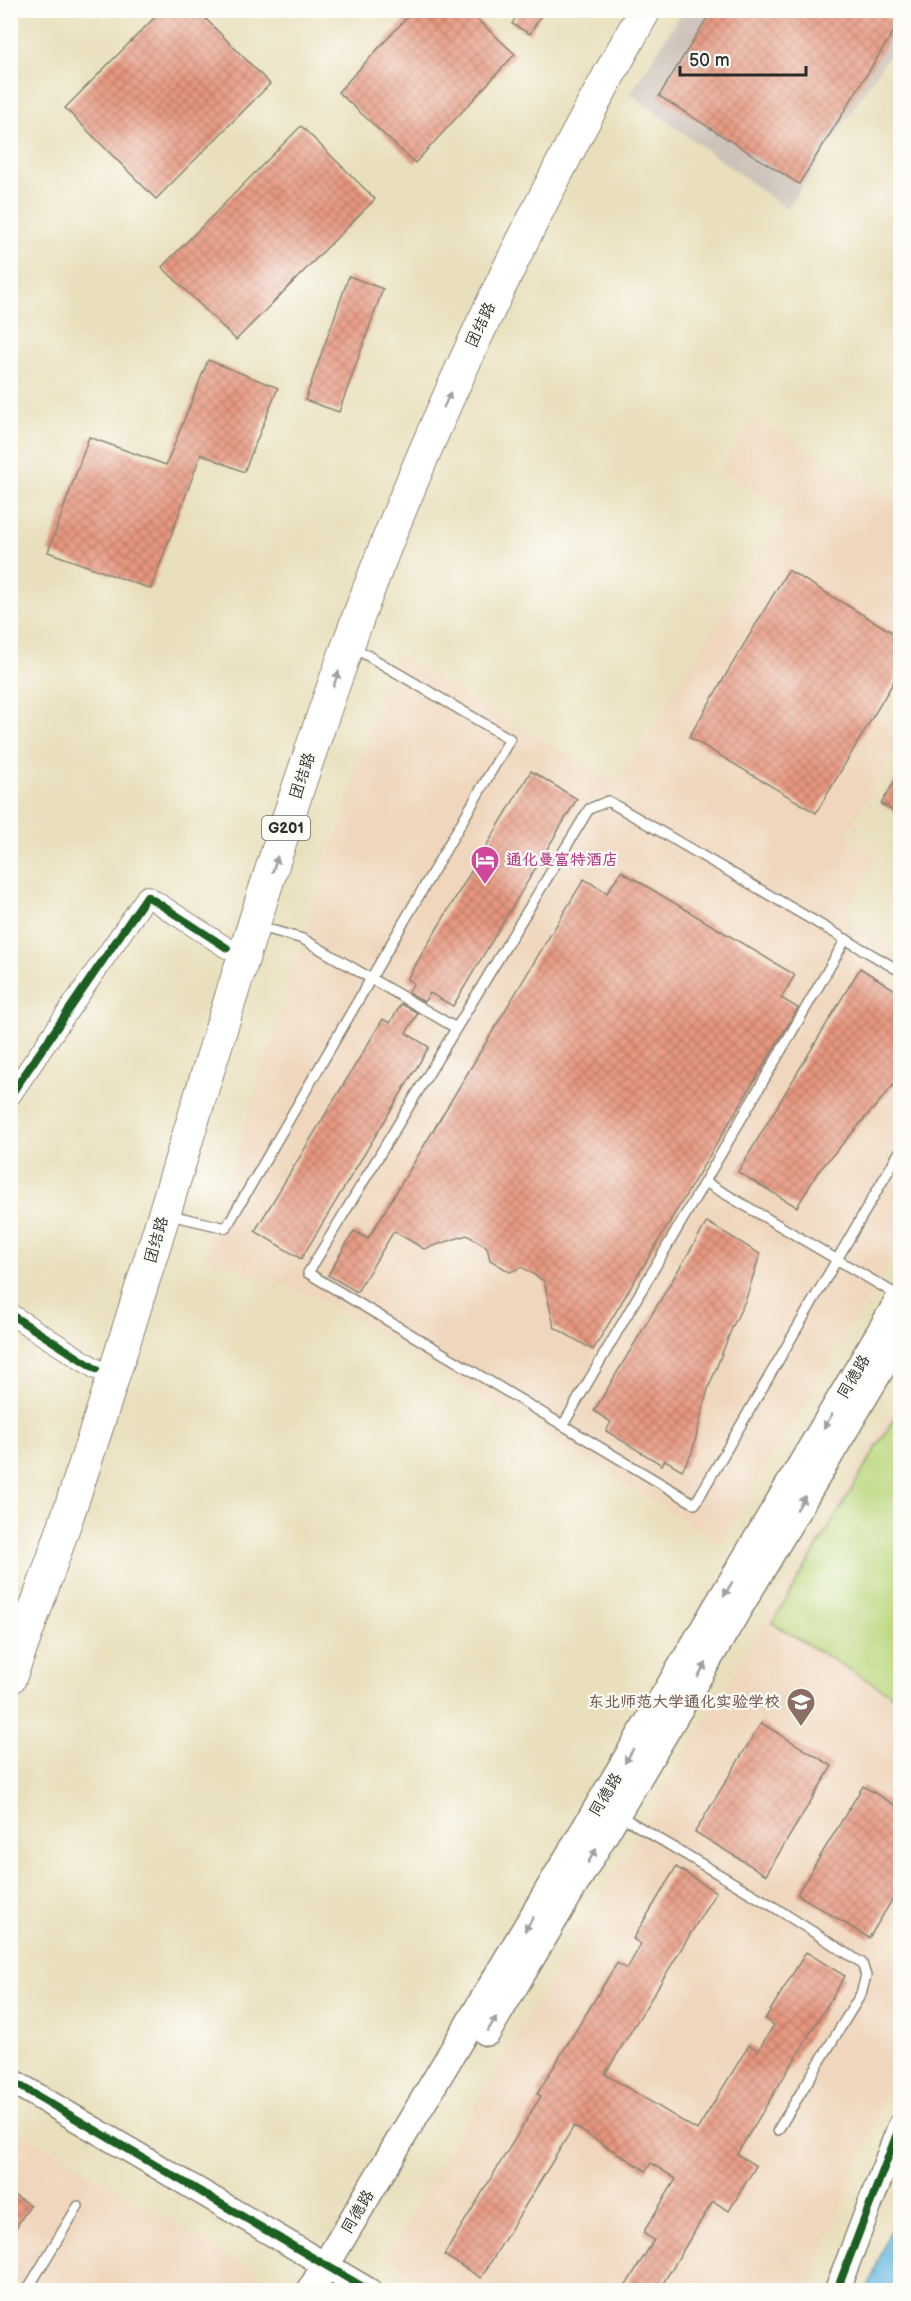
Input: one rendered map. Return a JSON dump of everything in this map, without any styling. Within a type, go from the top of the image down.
[{"type":"highway","name":"团结路","points":[[10,1621],[96,1369],[305,706],[394,472],[461,320],[504,230],[622,10]]},
{"type":"highway","name":"团结路","points":[[10,1678],[97,1432],[255,926],[348,645],[413,480],[484,318],[562,162],[645,10]]},
{"type":"main road","name":"同德路","points":[[329,2283],[900,1298]]},
{"type":"main road","name":"同德路","points":[[329,2283],[617,1814],[900,1336]]},
{"type":"street","points":[[10,1096],[147,896],[227,948]]},
{"type":"street","points":[[10,1314],[96,1369]]},
{"type":"street","points":[[10,2080],[329,2283]]},
{"type":"street","points":[[10,2099],[329,2283],[368,2290]]},
{"type":"street","points":[[837,2290],[900,2126]]},
{"type":"lane","points":[[164,1213],[226,1228],[510,739],[348,645]]},
{"type":"lane","points":[[900,971],[608,801],[589,809],[308,1273],[695,1504],[900,1151]]},
{"type":"lane","points":[[255,926],[303,939],[456,1028]]},
{"type":"lane","points":[[563,1425],[846,939]]},
{"type":"lane","points":[[705,1182],[900,1298]]},
{"type":"lane","points":[[617,1814],[774,1906],[862,1963],[866,1976],[861,1994],[778,2130]]},
{"type":"lane","points":[[27,2290],[78,2206]]},
{"type":"shaded area","points":[[683,11],[900,11],[900,38],[787,209],[630,94]]},
{"type":"shaded area","points":[[753,417],[900,505],[900,743],[845,837],[878,857],[843,916],[900,951],[900,1245],[721,1543],[316,1296],[203,1257],[393,653],[617,783],[786,511],[721,471]]},
{"type":"shaded area","name":"东北师范大学通化实验学校","points":[[900,1396],[900,2059],[808,2290],[440,2290],[385,2257]]},
{"type":"shaded area","points":[[10,2125],[267,2280],[270,2290],[11,2290]]},
{"type":"green space","points":[[900,1408],[900,1700],[772,1623]]},
{"type":"water","points":[[900,2205],[900,2290],[867,2290]]},
{"type":"building","points":[[162,10],[197,10],[270,84],[156,199],[65,108]]},
{"type":"building","points":[[414,10],[467,10],[515,54],[415,163],[338,92]]},
{"type":"building","points":[[520,10],[544,10],[530,34],[512,24]]},
{"type":"building","points":[[712,10],[900,10],[900,21],[799,184],[659,96]]},
{"type":"building","points":[[301,126],[375,199],[236,340],[162,267]]},
{"type":"building","points":[[349,276],[383,289],[339,412],[305,400]]},
{"type":"building","points":[[208,360],[278,388],[244,472],[201,454],[151,589],[48,552],[89,437],[166,465]]},
{"type":"building","points":[[788,570],[900,637],[900,671],[816,813],[689,737]]},
{"type":"building","points":[[531,771],[577,799],[453,1006],[430,993],[424,1002],[408,992],[414,983],[407,979]]},
{"type":"building","points":[[900,772],[900,815],[881,804]]},
{"type":"building","points":[[621,871],[795,975],[781,998],[798,1008],[593,1350],[554,1327],[544,1281],[522,1267],[510,1272],[490,1260],[487,1247],[467,1235],[424,1249],[394,1231],[357,1292],[328,1275],[354,1231],[368,1239],[584,879],[607,893]]},
{"type":"building","points":[[860,968],[900,993],[900,1078],[818,1172],[797,1207],[738,1172]]},
{"type":"building","points":[[401,1004],[418,1013],[406,1033],[429,1047],[301,1259],[255,1231],[383,1019],[390,1023]]},
{"type":"building","points":[[707,1222],[760,1254],[746,1299],[708,1389],[692,1453],[682,1470],[665,1460],[662,1465],[606,1431],[611,1422],[594,1411]]},
{"type":"building","points":[[761,1723],[832,1766],[766,1875],[695,1832]]},
{"type":"building","points":[[863,1786],[900,1808],[900,1887],[869,1938],[797,1894]]},
{"type":"building","points":[[676,1867],[716,1892],[605,2074],[697,2130],[749,2045],[758,2051],[774,2025],[765,2019],[806,1952],[845,1976],[737,2154],[756,2166],[729,2211],[713,2201],[659,2290],[623,2290],[654,2240],[643,2233],[676,2179],[651,2163],[646,2171],[574,2126],[481,2278],[444,2255],[541,2096],[537,2094],[617,1963],[627,1969],[641,1944],[633,1939]]},
{"type":"building","points":[[10,2193],[30,2205],[10,2237]]},
{"type":"cycle path","points":[[10,1096],[147,896],[227,948]]},
{"type":"cycle path","points":[[10,1314],[96,1369]]},
{"type":"cycle path","points":[[10,2080],[368,2290]]},
{"type":"cycle path","points":[[837,2290],[900,2126]]},
{"type":"place","name":"通化曼富特酒店","points":[[485,886]]},
{"type":"place","name":"东北师范大学通化实验学校","points":[[801,1728]]}]
